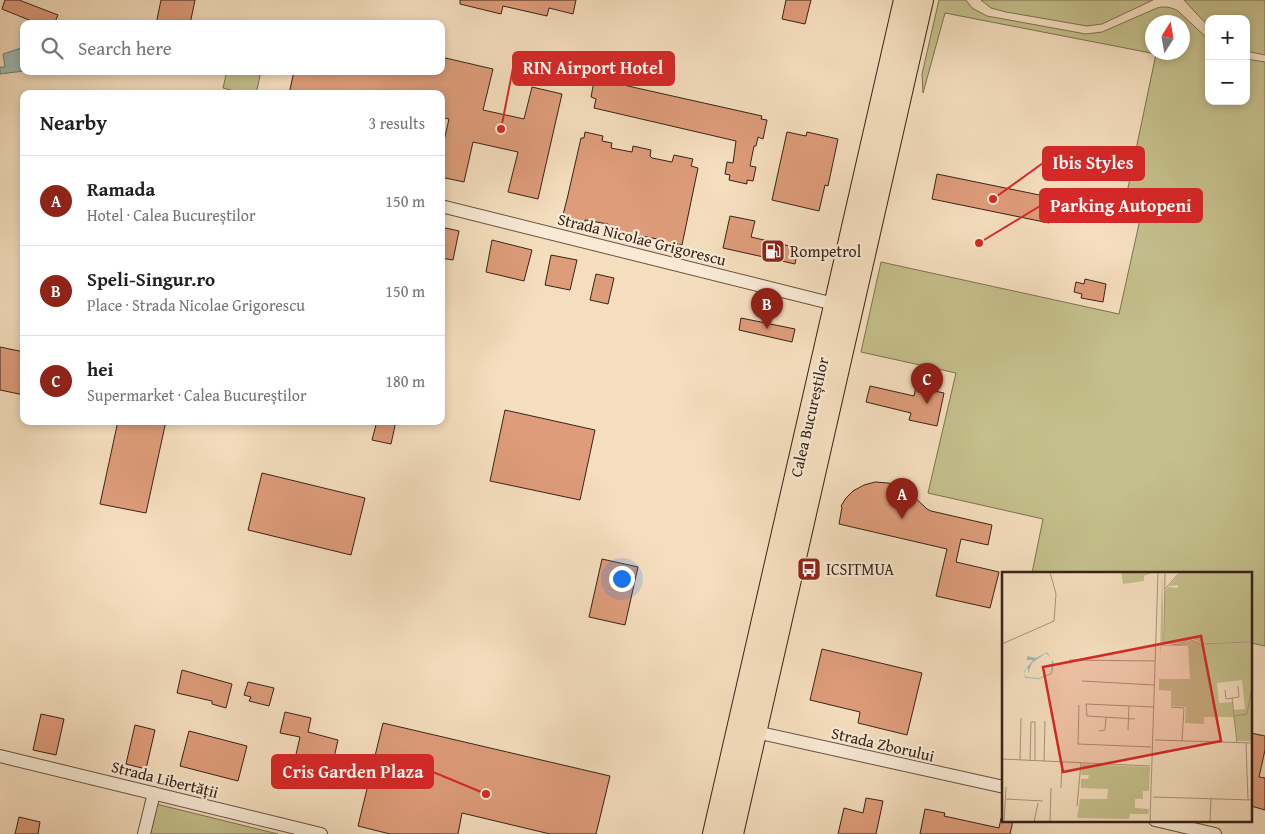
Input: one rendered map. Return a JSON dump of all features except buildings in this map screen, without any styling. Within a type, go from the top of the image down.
[{"type":"highway","name":"Calea Bucureștilor","points":[[713,834],[904,0]]},
{"type":"highway","name":"Calea Bucureștilor","points":[[733,834],[923,0]]},
{"type":"street","name":"Strada Nicolae Grigorescu","points":[[445,207],[834,304]]},
{"type":"street","name":"Strada Zborului","points":[[756,732],[1002,787]]},
{"type":"street","name":"Strada Libertății","points":[[0,756],[321,834]]},
{"type":"street","points":[[144,834],[154,793]]},
{"type":"street","points":[[1164,822],[1215,834]]},
{"type":"shaded area","points":[[939,0],[966,0],[972,8],[987,16],[1086,34],[1102,32],[1157,8],[1173,9],[1182,15],[1145,15],[1145,52],[945,13],[923,93],[922,74]]},
{"type":"shaded area","points":[[981,0],[1153,0],[1102,24],[1087,26],[1006,12],[991,8]]},
{"type":"shaded area","points":[[1184,0],[1265,0],[1265,55],[1250,52],[1250,15],[1205,15],[1205,23]]},
{"type":"shaded area","points":[[1190,22],[1205,36],[1205,105],[1250,105],[1250,60],[1265,62],[1265,646],[1252,643],[1252,572],[1032,572],[1043,519],[928,493],[956,373],[861,352],[881,262],[1119,314],[1143,206],[1125,202],[1155,60],[1190,60]]},
{"type":"shaded area","points":[[226,75],[260,75],[257,90],[231,90],[223,88]]},
{"type":"shaded area","points":[[156,804],[278,834],[148,834]]},
{"type":"water","points":[[20,48],[20,72],[0,74],[0,67],[5,67],[3,54]]},
{"type":"place","name":"RIN Airport Hotel","points":[[501,129]]},
{"type":"place","name":"Ibis Styles","points":[[993,199]]},
{"type":"place","name":"Parking Autopeni","points":[[979,243]]},
{"type":"place","name":"Rompetrol","points":[[773,251]]},
{"type":"place","name":"Speli-Singur.ro","points":[[767,329]]},
{"type":"place","name":"hei","points":[[927,404]]},
{"type":"place","name":"Ramada","points":[[902,519]]},
{"type":"place","name":"ICSITMUA","points":[[809,569]]},
{"type":"place","name":"Cris Garden Plaza","points":[[486,794]]}]
